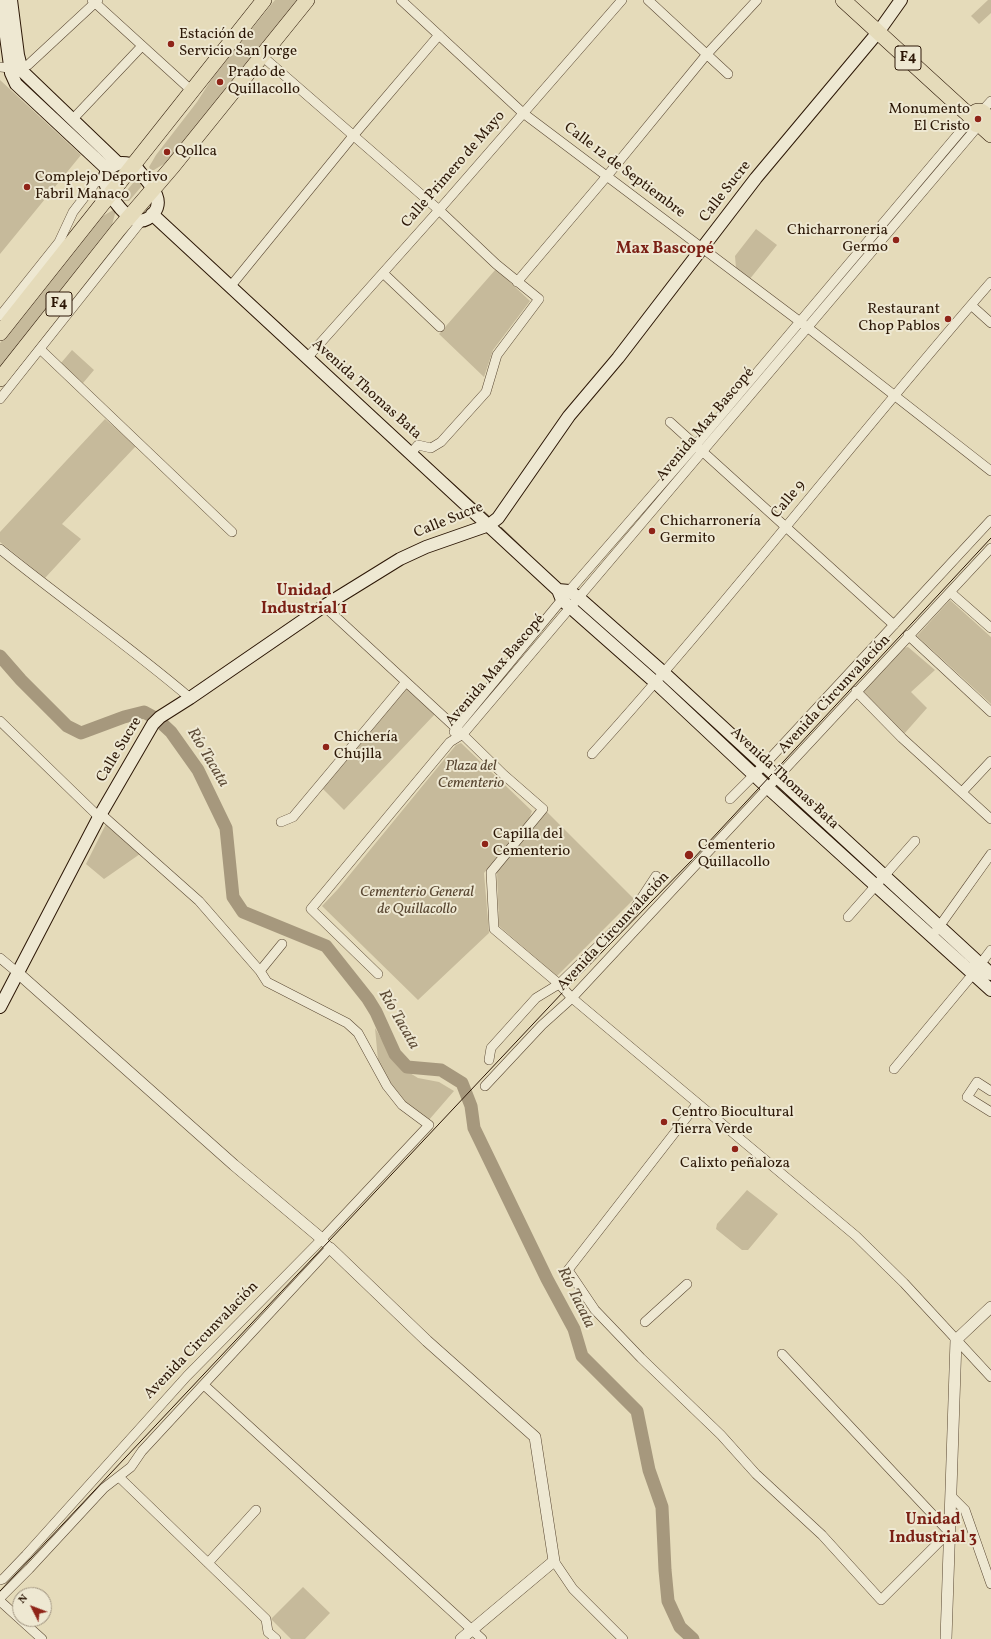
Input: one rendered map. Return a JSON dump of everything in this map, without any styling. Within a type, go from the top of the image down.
[{"type":"highway","name":"F4","points":[[0,333],[107,182],[126,165],[192,92],[264,0]]},
{"type":"highway","name":"F4","points":[[0,379],[141,217],[153,189],[307,0]]},
{"type":"highway","name":"F4","points":[[843,0],[881,27]]},
{"type":"highway","name":"F4","points":[[856,0],[881,27],[982,118]]},
{"type":"main road","points":[[1,0],[11,67]]},
{"type":"main road","points":[[11,0],[18,55],[11,67]]},
{"type":"main road","name":"Calle Sucre","points":[[0,1007],[100,816],[156,720],[324,606],[400,559],[426,547],[488,525],[498,518],[569,416],[618,358],[756,178],[881,27],[900,0]]},
{"type":"main road","points":[[11,67],[22,71],[72,120],[153,189],[157,196],[158,202],[156,208],[141,217]]},
{"type":"main road","name":"Avenida Thomas Bata","points":[[11,67],[12,78],[21,90],[141,217],[230,287],[568,597],[656,683],[768,788],[879,881],[977,969],[991,990]]},
{"type":"main road","points":[[107,182],[126,165]]},
{"type":"main road","name":"Avenida Thomas Bata","points":[[568,597],[664,673],[778,778],[879,881]]},
{"type":"main road","name":"Avenida Thomas Bata","points":[[977,969],[991,974]]},
{"type":"street","name":"Calle 12 de Septiembre","points":[[401,0],[523,113],[807,327],[991,471]]},
{"type":"street","name":"Calle Primero de Mayo","points":[[307,358],[439,210],[622,0]]},
{"type":"street","points":[[648,0],[728,74]]},
{"type":"street","points":[[517,282],[607,176],[707,54],[757,0]]},
{"type":"street","points":[[11,67],[28,65],[95,1],[141,47],[192,92]]},
{"type":"street","points":[[230,287],[353,136],[439,35]]},
{"type":"street","points":[[72,120],[141,47]]},
{"type":"street","points":[[262,56],[439,210],[517,282],[539,299],[496,356],[486,392],[441,442],[431,448],[418,446],[411,453]]},
{"type":"street","name":"Avenida Max Bascopé","points":[[699,449],[799,322],[982,118]]},
{"type":"street","name":"Avenida Max Bascopé","points":[[378,974],[311,909],[568,597],[807,327],[982,118]]},
{"type":"street","points":[[0,316],[59,242],[73,212],[96,182],[107,182]]},
{"type":"street","points":[[0,399],[141,217]]},
{"type":"street","points":[[383,273],[440,327]]},
{"type":"street","name":"Calle 9","points":[[592,754],[656,683],[785,526],[854,446],[894,395],[991,282]]},
{"type":"street","points":[[971,305],[991,323]]},
{"type":"street","points":[[40,349],[232,532]]},
{"type":"street","points":[[670,422],[894,625]]},
{"type":"street","name":"Avenida Circunvalación","points":[[730,799],[755,775],[991,520]]},
{"type":"street","name":"Avenida Circunvalación","points":[[485,1086],[542,1025],[572,998],[778,778],[908,635],[991,548]]},
{"type":"street","points":[[0,549],[56,594],[158,670],[190,698]]},
{"type":"street","points":[[950,592],[991,628]]},
{"type":"street","points":[[324,606],[459,731],[504,775],[543,809],[491,872],[494,929],[559,984],[572,998],[697,1104],[796,1184],[856,1236],[904,1283],[991,1377]]},
{"type":"street","points":[[908,635],[991,712]]},
{"type":"street","points":[[281,822],[293,817],[406,682]]},
{"type":"street","points":[[856,692],[902,738],[991,819]]},
{"type":"street","points":[[0,721],[100,816],[199,901],[260,971],[282,944]]},
{"type":"street","points":[[962,792],[991,761]]},
{"type":"street","points":[[848,917],[915,841]]},
{"type":"street","points":[[935,932],[991,854]]},
{"type":"street","name":"Avenida Circunvalación","points":[[489,1060],[491,1048],[496,1042],[536,998],[559,984],[630,914],[656,876]]},
{"type":"street","points":[[894,1069],[991,950]]},
{"type":"street","points":[[0,958],[234,1165],[322,1239],[427,1341],[535,1437],[554,1561],[573,1589],[623,1639]]},
{"type":"street","name":"Avenida Circunvalación","points":[[0,1580],[3,1579],[26,1555],[187,1376],[322,1239],[428,1125],[402,1105],[386,1086],[358,1033],[347,1023],[267,982],[260,971]]},
{"type":"street","points":[[991,1091],[977,1082],[967,1097],[991,1112]]},
{"type":"street","points":[[697,1104],[568,1270],[595,1310],[641,1358],[721,1435],[756,1474],[822,1535],[881,1600],[949,1532]]},
{"type":"street","name":"Avenida Circunvalación","points":[[0,1598],[104,1488],[119,1478],[131,1466],[142,1451],[330,1248]]},
{"type":"street","points":[[645,1322],[687,1284]]},
{"type":"street","points":[[946,1639],[949,1532],[952,1497],[956,1340],[991,1307]]},
{"type":"street","points":[[782,1354],[949,1532]]},
{"type":"street","points":[[204,1385],[482,1639]]},
{"type":"street","points":[[119,1478],[266,1619],[268,1632],[276,1639]]},
{"type":"street","points":[[952,1497],[965,1510],[991,1584]]},
{"type":"street","points":[[208,1563],[256,1510]]},
{"type":"street","points":[[461,1639],[554,1561]]},
{"type":"street","points":[[0,1601],[42,1639]]},
{"type":"green space","name":"Prado de Quillacollo","points":[[275,0],[297,0],[167,162],[154,170],[151,170],[149,167],[156,155],[197,102],[213,77]]},
{"type":"green space","points":[[988,0],[991,0],[991,13],[979,24],[971,16]]},
{"type":"green space","name":"Complejo Deportivo Fabril Manaco","points":[[0,80],[81,155],[0,254]]},
{"type":"green space","points":[[138,180],[141,187],[129,201],[124,201],[122,198],[123,195],[134,182]]},
{"type":"green space","points":[[113,210],[116,210],[112,225],[0,366],[0,343],[98,221]]},
{"type":"green space","points":[[756,229],[777,245],[749,280],[736,268],[735,256]]},
{"type":"green space","points":[[496,269],[530,301],[493,350],[484,377],[439,334]]},
{"type":"green space","points":[[72,350],[94,370],[83,383],[61,363]]},
{"type":"green space","points":[[105,419],[136,446],[62,524],[81,539],[45,578],[0,542],[0,532]]},
{"type":"green space","points":[[950,600],[991,637],[991,704],[917,636]]},
{"type":"green space","points":[[908,647],[935,670],[911,692],[927,708],[904,734],[862,692],[904,648]]},
{"type":"green space","points":[[406,688],[435,714],[344,810],[322,788]]},
{"type":"green space","name":"Cementerio General de Quillacollo","points":[[461,743],[532,811],[524,828],[518,836],[484,873],[489,933],[418,1000],[322,906],[338,889],[456,745]]},
{"type":"green space","points":[[547,812],[634,899],[557,976],[499,926],[497,872]]},
{"type":"green space","points":[[106,824],[140,854],[104,879],[86,864]]},
{"type":"green space","points":[[375,1028],[397,1065],[418,1078],[439,1082],[454,1091],[428,1121],[401,1100],[386,1078],[378,1060]]},
{"type":"green space","points":[[747,1190],[778,1214],[748,1250],[742,1250],[716,1229],[717,1224]]},
{"type":"green space","points":[[303,1587],[330,1613],[305,1639],[291,1639],[271,1619]]},
{"type":"waterway","points":[[263,309],[286,330]]},
{"type":"waterway","points":[[447,479],[488,516]]},
{"type":"waterway","points":[[501,528],[526,552]]},
{"type":"waterway","name":"Río Tacata","points":[[0,656],[21,680],[67,726],[81,733],[124,717],[144,712],[157,719],[171,732],[198,770],[226,828],[233,897],[243,912],[326,946],[368,999],[376,1012],[395,1054],[407,1067],[441,1070],[462,1083],[471,1106],[474,1128],[547,1279],[574,1329],[582,1356],[637,1411],[649,1470],[662,1507],[668,1601],[680,1627],[693,1639]]},
{"type":"tram line","points":[[0,1591],[564,991],[693,859],[991,538]]},
{"type":"place","name":"Estación de Servicio San Jorge","points":[[171,44]]},
{"type":"place","name":"Prado de Quillacollo","points":[[220,82]]},
{"type":"place","name":"Monumento El Cristo","points":[[978,119]]},
{"type":"place","name":"Qollca","points":[[167,152]]},
{"type":"place","name":"Complejo Deportivo Fabril Manaco","points":[[27,187]]},
{"type":"place","name":"Chicharroneria Germo","points":[[896,240]]},
{"type":"place","name":"Restaurant Chop Pablos","points":[[948,319]]},
{"type":"place","name":"Chicharronería Germito","points":[[652,531]]},
{"type":"place","name":"Chichería Chujlla","points":[[326,747]]},
{"type":"place","name":"Capilla del Cementerio","points":[[485,844]]},
{"type":"place","name":"Cementerio Quillacollo","points":[[689,855]]},
{"type":"place","name":"Centro Biocultural Tierra Verde","points":[[664,1122]]},
{"type":"place","name":"Calixto peñaloza","points":[[735,1149]]},
{"type":"district","name":"Max Bascopé","points":[[665,250]]},
{"type":"district","name":"Unidad Industrial 1","points":[[304,601]]},
{"type":"district","name":"Unidad Industrial 3","points":[[933,1530]]},
{"type":"park label","name":"Plaza del Cementerio","points":[[471,776]]}]
